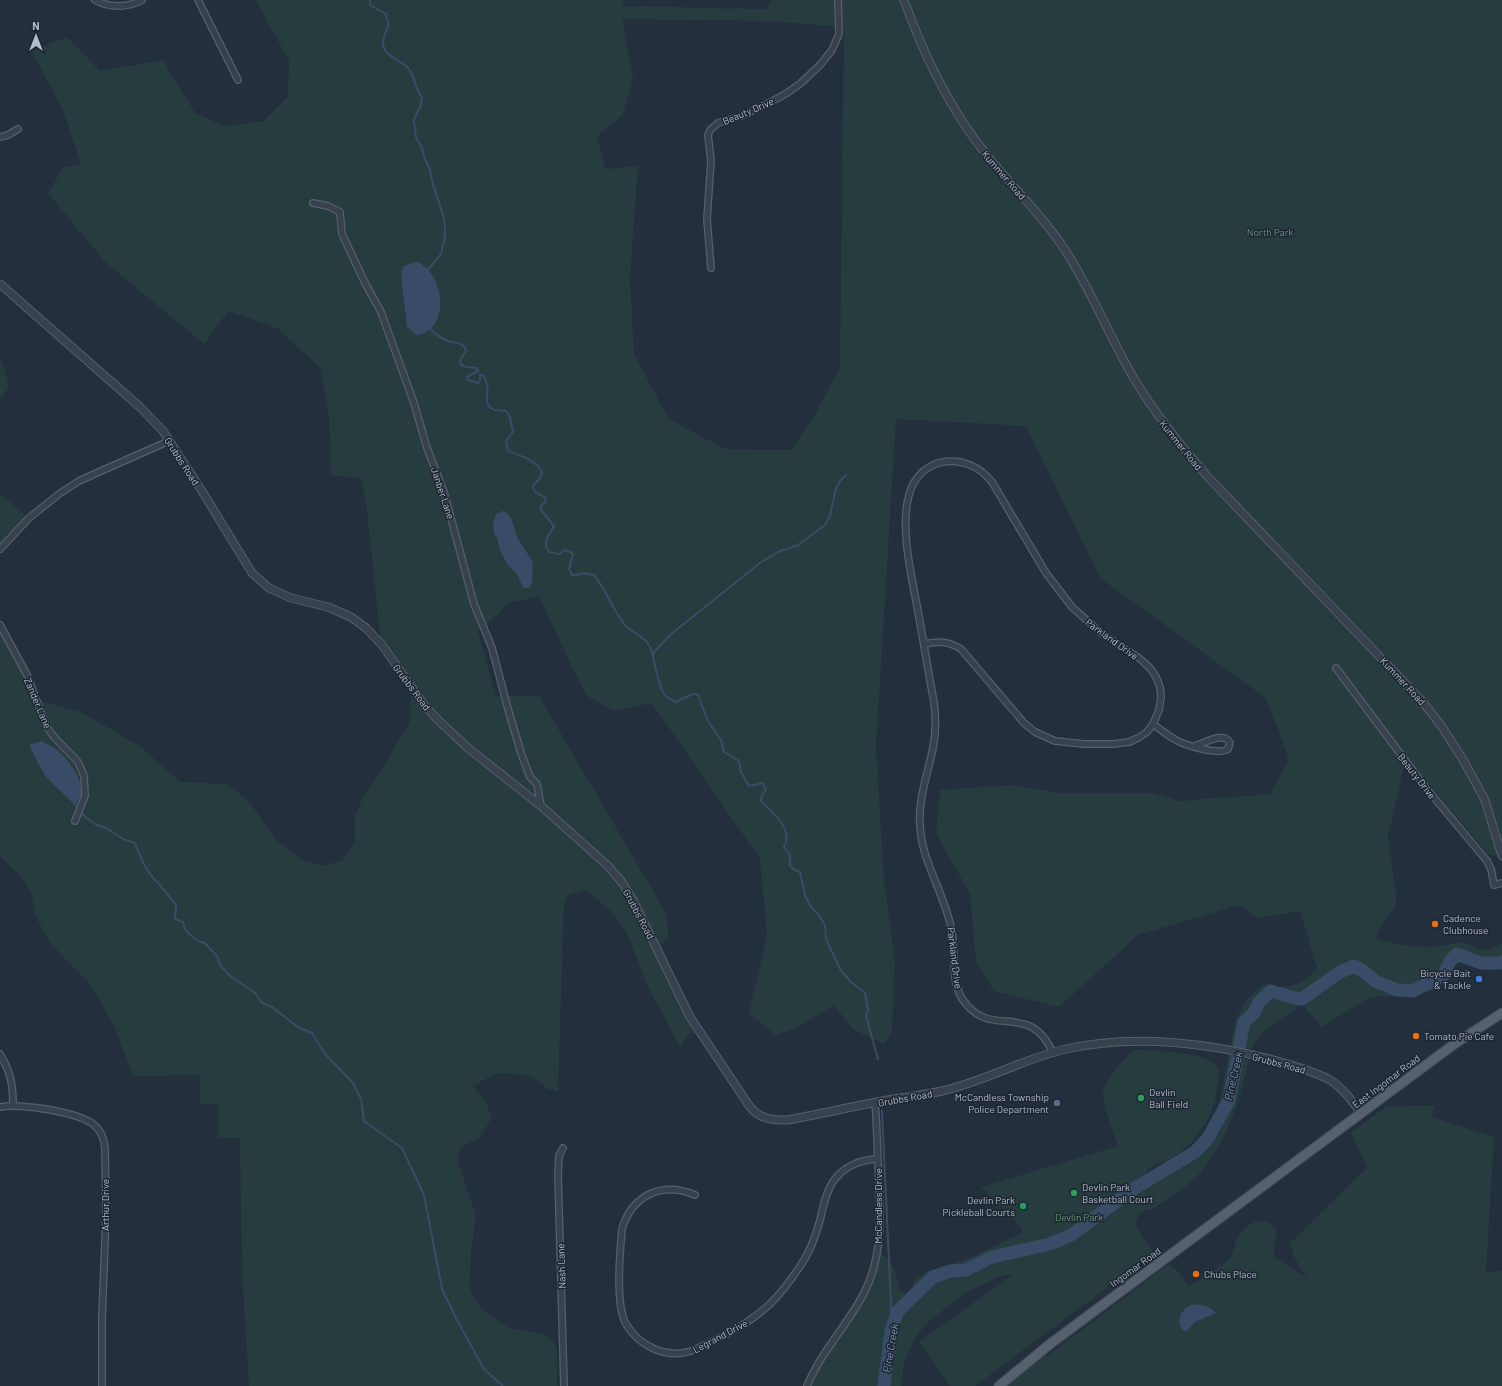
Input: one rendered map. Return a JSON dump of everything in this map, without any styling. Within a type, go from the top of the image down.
[{"type":"main road","name":"East Ingomar Road","points":[[1285,1169],[1452,1044],[1502,1013]]},
{"type":"main road","name":"Ingomar Road","points":[[999,1386],[1057,1339],[1285,1169]]},
{"type":"street","points":[[95,0],[101,3],[116,6],[131,4],[142,0]]},
{"type":"street","points":[[198,0],[238,80]]},
{"type":"street","name":"Beauty Drive","points":[[711,268],[708,219],[711,161],[708,135],[710,130],[718,123],[741,116],[769,103],[801,83],[820,65],[832,50],[839,34],[838,0]]},
{"type":"street","name":"Kummer Road","points":[[904,0],[927,58],[952,104],[982,150],[1040,216],[1076,267],[1136,382],[1157,414],[1177,441],[1220,490],[1422,702],[1442,727],[1462,758],[1485,800],[1502,856]]},
{"type":"street","points":[[0,137],[8,135],[18,128]]},
{"type":"street","name":"Janber Lane","points":[[313,203],[328,206],[340,212],[342,234],[365,283],[381,312],[444,492],[474,604],[492,648],[521,753],[530,777],[537,784],[541,806]]},
{"type":"street","name":"Grubbs Road","points":[[0,284],[140,407],[163,431],[252,573],[269,588],[291,598],[328,607],[351,617],[366,628],[382,645],[425,706],[439,721],[468,748],[541,806],[608,866],[621,881],[633,900],[690,1017],[754,1112],[765,1118],[787,1120],[949,1090],[1053,1052],[1091,1045],[1134,1042],[1186,1044],[1249,1054],[1277,1061],[1322,1076],[1337,1085],[1361,1113]]},
{"type":"street","points":[[0,549],[28,518],[59,494],[79,481],[134,458],[169,441]]},
{"type":"street","name":"Parkland Drive","points":[[924,644],[942,642],[951,644],[961,649],[1024,724],[1035,732],[1055,741],[1075,744],[1124,743],[1142,736],[1153,724],[1159,710],[1161,697],[1160,687],[1153,672],[1139,658],[1102,634],[1072,607],[1046,573],[992,482],[979,469],[964,462],[946,462],[927,469],[917,480],[909,495],[906,513],[908,548],[924,644],[934,702],[935,727],[934,744],[920,810],[920,828],[924,847],[950,920],[954,938],[957,986],[967,1005],[979,1015],[993,1020],[1018,1022],[1031,1025],[1042,1034],[1053,1052]]},
{"type":"street","name":"Zander Lane","points":[[0,625],[27,675],[46,726],[54,737],[81,766],[86,780],[86,796],[75,821]]},
{"type":"street","name":"Beauty Drive","points":[[1336,668],[1426,788],[1487,861],[1491,870],[1494,885],[1502,883]]},
{"type":"street","points":[[1153,724],[1178,741],[1194,746],[1210,751],[1222,752],[1228,749],[1230,743],[1227,739],[1222,737],[1194,746]]},
{"type":"street","points":[[0,1054],[11,1075],[13,1106]]},
{"type":"street","name":"McCandless Drive","points":[[807,1386],[820,1359],[858,1305],[873,1272],[878,1251],[880,1232],[875,1103]]},
{"type":"street","name":"Arthur Drive","points":[[0,1107],[13,1106],[77,1116],[94,1125],[100,1131],[104,1139],[106,1214],[102,1319],[102,1386]]},
{"type":"street","name":"Nash Lane","points":[[563,1148],[559,1156],[558,1175],[564,1386]]},
{"type":"street","name":"Legrand Drive","points":[[695,1195],[675,1189],[660,1190],[650,1194],[633,1206],[625,1218],[622,1228],[619,1297],[623,1318],[632,1332],[643,1343],[653,1349],[668,1353],[685,1353],[705,1345],[743,1325],[769,1304],[789,1282],[809,1251],[826,1196],[835,1179],[846,1168],[855,1163],[877,1159]]},
{"type":"green space","name":"North Park","points":[[256,0],[622,0],[623,6],[766,9],[772,0],[1502,0],[1502,854],[1494,856],[1488,854],[1406,757],[1388,837],[1396,894],[1396,906],[1384,921],[1376,938],[1397,944],[1427,947],[1461,943],[1486,950],[1502,943],[1502,969],[1491,970],[1459,963],[1455,966],[1446,979],[1434,990],[1407,997],[1385,996],[1368,998],[1322,1027],[1302,1004],[1260,1034],[1251,1049],[1231,1045],[1237,1018],[1252,994],[1263,985],[1268,984],[1286,987],[1301,982],[1317,968],[1300,911],[1258,918],[1239,905],[1138,935],[1059,1007],[994,991],[976,962],[970,894],[936,833],[940,790],[1013,785],[1059,793],[1153,793],[1178,801],[1270,794],[1289,760],[1266,698],[1100,578],[1026,426],[896,419],[876,746],[884,881],[895,961],[892,1031],[884,1044],[853,1029],[834,1005],[795,1029],[775,1035],[749,1013],[767,936],[760,859],[652,703],[614,711],[587,696],[539,596],[509,603],[478,632],[496,696],[539,696],[666,913],[669,937],[657,949],[695,1026],[680,1047],[646,983],[627,932],[608,908],[585,890],[568,895],[564,901],[558,1091],[548,1089],[531,1076],[497,1073],[473,1086],[486,1102],[492,1118],[479,1138],[461,1147],[457,1160],[476,1215],[471,1252],[470,1289],[481,1309],[509,1328],[544,1334],[553,1341],[557,1349],[557,1386],[249,1386],[242,1271],[240,1138],[218,1138],[218,1104],[200,1104],[200,1075],[133,1076],[114,1025],[90,984],[50,943],[35,915],[32,894],[20,875],[0,857],[0,625],[36,700],[83,713],[141,747],[180,782],[226,784],[248,800],[275,839],[303,861],[323,866],[343,860],[355,842],[355,816],[364,795],[382,770],[410,721],[411,678],[380,636],[367,511],[361,478],[331,475],[329,416],[321,369],[277,328],[228,311],[204,344],[105,262],[48,193],[63,168],[81,164],[64,113],[32,51],[67,37],[100,71],[163,60],[195,113],[225,126],[264,121],[288,97],[289,61]],"holes":[[[622,19],[766,21],[844,27],[840,367],[816,413],[791,450],[725,449],[669,419],[634,354],[630,277],[638,166],[605,169],[597,136],[623,115],[633,77]]]},
{"type":"green space","points":[[0,360],[2,362],[9,387],[0,400]]},
{"type":"green space","points":[[0,494],[29,518],[0,549]]},
{"type":"green space","name":"Devlin Park","points":[[1133,1050],[1151,1050],[1187,1054],[1207,1060],[1214,1064],[1219,1071],[1215,1101],[1206,1123],[1191,1143],[1171,1159],[1148,1168],[1147,1174],[1183,1160],[1206,1140],[1218,1115],[1228,1056],[1249,1060],[1241,1091],[1230,1123],[1223,1139],[1206,1166],[1195,1178],[1180,1190],[1153,1209],[1145,1210],[1140,1213],[1137,1218],[1135,1226],[1154,1253],[975,1386],[950,1386],[919,1342],[1012,1275],[1003,1275],[965,1293],[928,1322],[915,1338],[904,1363],[901,1386],[807,1386],[858,1305],[877,1251],[892,1265],[900,1292],[906,1293],[911,1289],[915,1280],[928,1271],[965,1260],[1023,1232],[1021,1227],[981,1187],[1118,1146],[1106,1112],[1103,1093],[1104,1088],[1111,1076]]},
{"type":"green space","points":[[1435,1106],[1432,1117],[1494,1137],[1486,1272],[1502,1271],[1502,1386],[999,1386],[1044,1349],[1047,1356],[1169,1264],[1182,1276],[1188,1287],[1220,1267],[1232,1255],[1237,1239],[1241,1233],[1251,1224],[1256,1222],[1262,1221],[1267,1223],[1277,1232],[1274,1257],[1307,1278],[1294,1257],[1290,1243],[1367,1168],[1351,1132],[1386,1107]]},
{"type":"water","points":[[417,262],[426,268],[434,277],[440,301],[439,313],[435,323],[427,331],[416,335],[407,327],[401,276],[403,267]]},
{"type":"water","points":[[502,511],[506,512],[511,518],[518,539],[533,562],[532,583],[529,588],[523,588],[517,574],[507,564],[499,548],[498,540],[494,533],[493,524],[496,514]]},
{"type":"water","points":[[41,741],[58,751],[68,761],[77,775],[80,782],[81,795],[80,799],[75,805],[47,778],[40,767],[29,745]]},
{"type":"water","points":[[1192,1305],[1205,1306],[1216,1313],[1195,1322],[1187,1331],[1184,1331],[1179,1324],[1180,1316],[1185,1309]]},
{"type":"waterway","points":[[370,0],[370,5],[386,14],[388,26],[383,40],[384,49],[409,69],[422,97],[420,108],[414,120],[416,137],[422,148],[430,170],[444,218],[445,228],[445,236],[441,254],[427,271]]},
{"type":"waterway","points":[[430,328],[443,339],[459,343],[465,348],[466,351],[460,364],[466,367],[477,368],[478,371],[467,377],[468,380],[478,383],[480,381],[480,375],[483,375],[486,381],[487,399],[490,408],[506,411],[510,417],[513,432],[506,441],[508,451],[532,462],[540,468],[542,472],[540,478],[533,486],[535,492],[546,498],[545,502],[541,506],[541,510],[554,526],[546,542],[549,552],[559,554],[564,550],[573,554],[569,569],[572,575],[584,573],[594,575],[616,613],[625,625],[645,640],[650,647],[659,683],[665,695],[675,702],[693,694],[698,695],[708,721],[721,740],[724,752],[739,761],[741,772],[749,786],[763,783],[766,790],[762,795],[761,801],[771,810],[784,828],[786,834],[784,847],[790,855],[790,866],[800,872],[805,895],[811,907],[818,914],[825,925],[826,939],[840,969],[851,982],[865,993],[868,1011],[866,1016],[878,1059]]},
{"type":"waterway","points":[[653,655],[670,635],[760,563],[778,552],[798,545],[825,525],[830,516],[836,488],[846,475]]},
{"type":"waterway","points":[[75,805],[85,817],[95,824],[106,828],[125,840],[135,843],[141,859],[150,874],[175,903],[175,919],[183,922],[188,933],[198,941],[205,943],[217,956],[220,965],[229,975],[255,993],[262,1003],[272,1007],[299,1028],[312,1033],[325,1054],[353,1083],[361,1099],[364,1121],[402,1148],[424,1195],[442,1289],[484,1369],[503,1386]]},
{"type":"waterway","name":"Pine Creek","points":[[884,1386],[891,1330],[898,1311],[933,1277],[950,1271],[966,1270],[992,1257],[1050,1244],[1071,1235],[1135,1188],[1195,1152],[1208,1138],[1229,1100],[1244,1022],[1254,1013],[1259,1002],[1271,991],[1302,999],[1338,973],[1354,966],[1375,981],[1397,990],[1413,991],[1444,975],[1450,961],[1457,954],[1481,963],[1502,962]]},
{"type":"waterway","points":[[882,1111],[892,1326]]},
{"type":"place","name":"Cadence Clubhouse","points":[[1435,924]]},
{"type":"place","name":"Bicycle Bait & Tackle","points":[[1479,979]]},
{"type":"place","name":"Tomato Pie Cafe","points":[[1416,1036]]},
{"type":"place","name":"Devlin Ball Field","points":[[1141,1098]]},
{"type":"place","name":"McCandless Township Police Department","points":[[1057,1103]]},
{"type":"place","name":"Devlin Park Basketball Court","points":[[1074,1193]]},
{"type":"place","name":"Devlin Park Pickleball Courts","points":[[1023,1206]]},
{"type":"place","name":"Chubs Place","points":[[1196,1274]]}]
